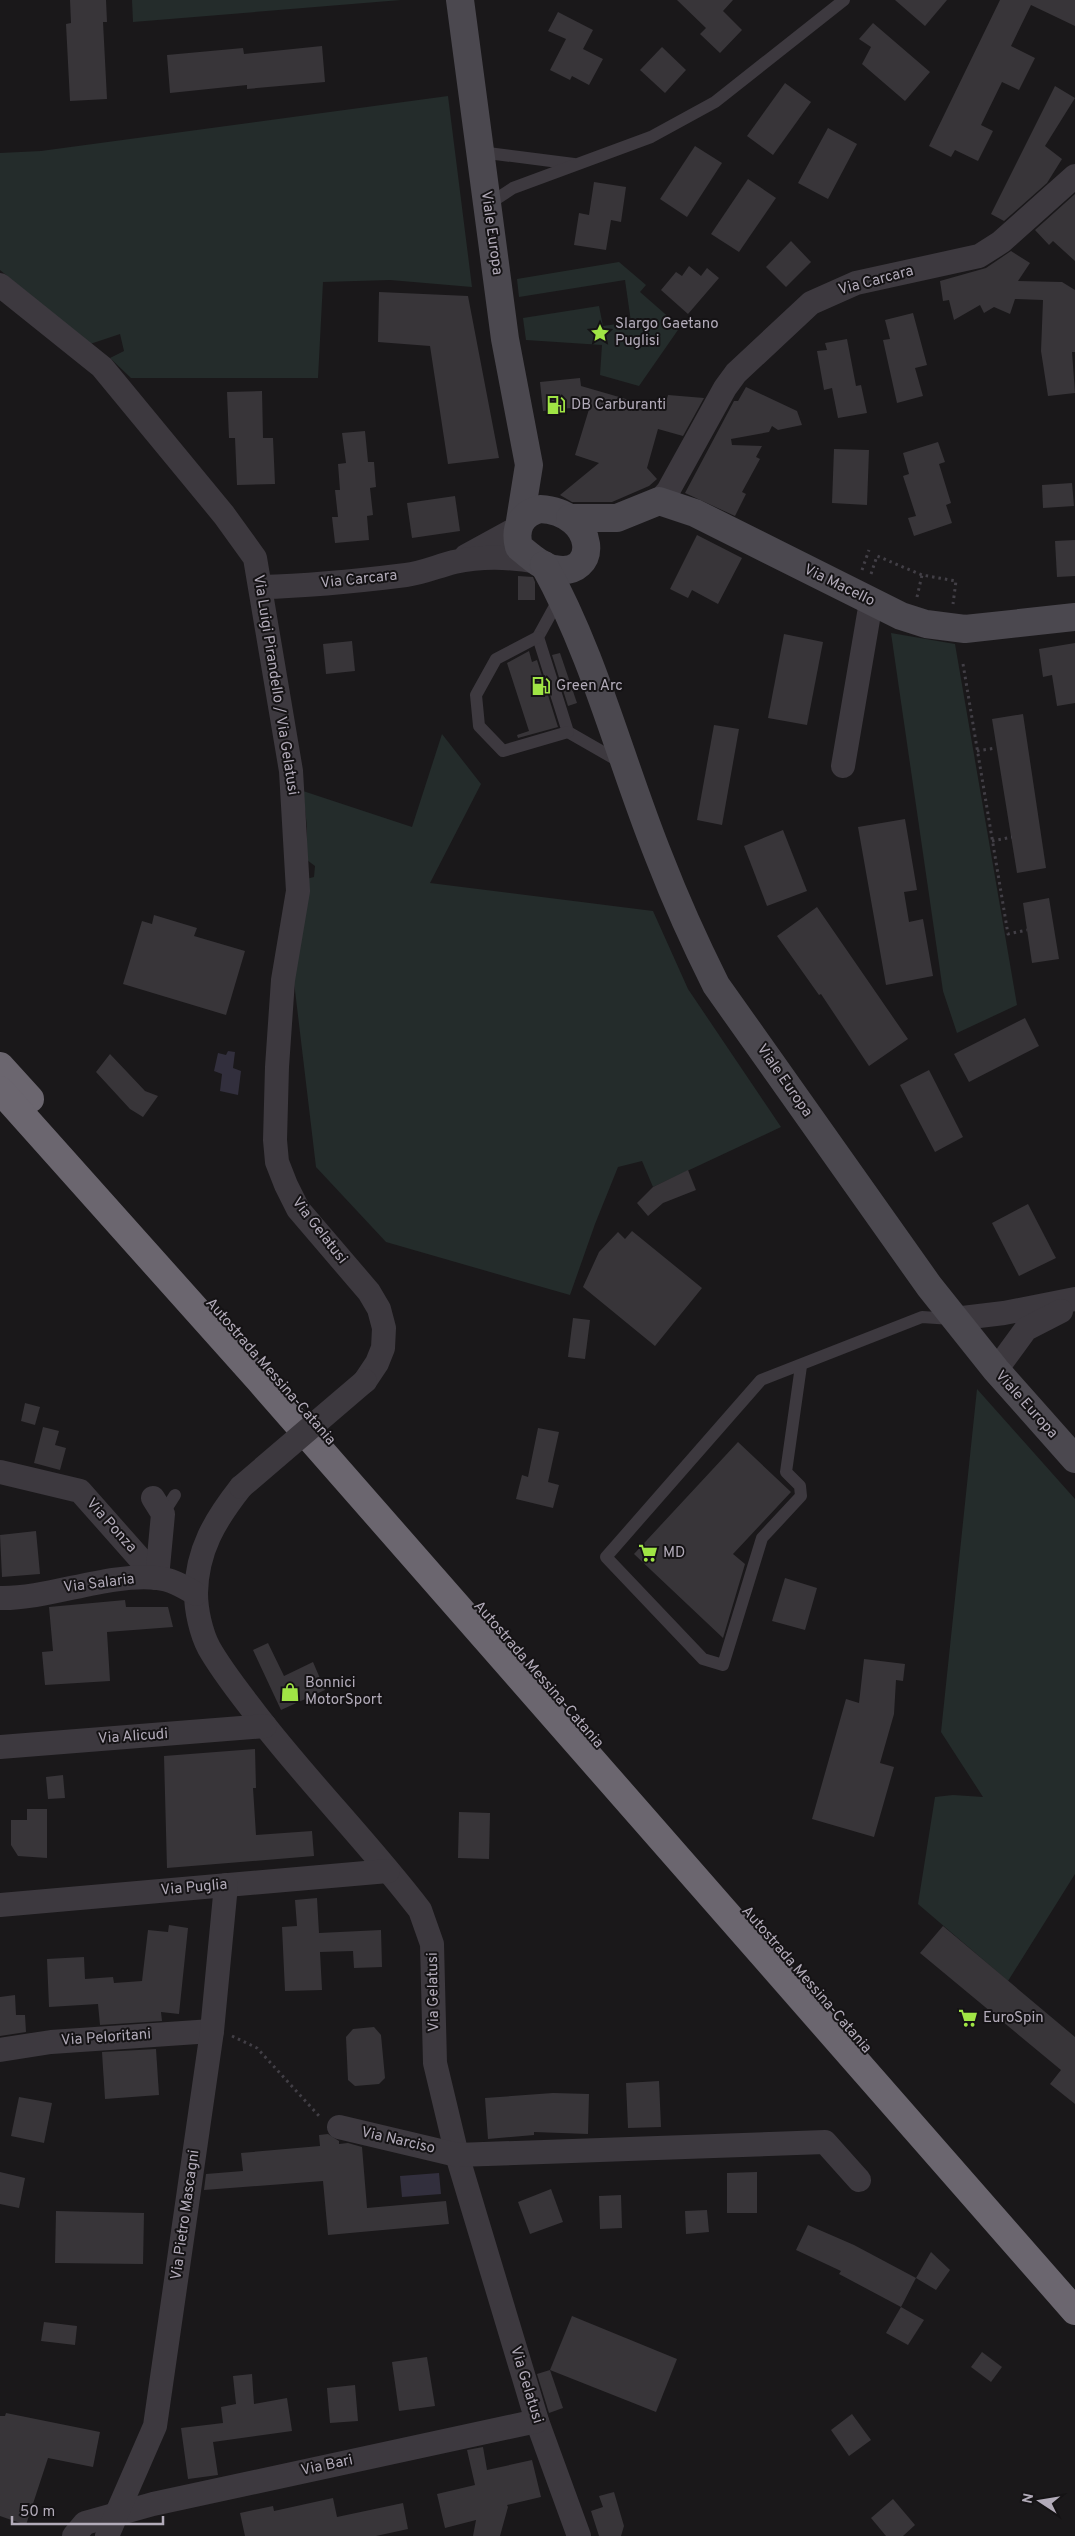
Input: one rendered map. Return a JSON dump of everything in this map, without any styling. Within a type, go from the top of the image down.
[{"type":"highway","name":"Autostrada Messina-Catania","points":[[0,1066],[1075,2286]]},
{"type":"highway","points":[[0,1090],[266,1389],[1075,2310]]},
{"type":"highway","name":"Autostrada Messina-Catania","points":[[0,1110],[1075,2328]]},
{"type":"main road","name":"Viale Europa","points":[[460,0],[505,339],[529,465]]},
{"type":"main road","points":[[529,465],[565,515],[585,533],[588,544],[578,593],[584,649]]},
{"type":"main road","points":[[529,465],[519,524],[519,547],[541,564],[560,597],[584,649]]},
{"type":"main road","points":[[519,524],[530,512],[540,509],[565,515],[617,518],[659,501]]},
{"type":"main road","name":"Via Macello","points":[[659,501],[694,513],[869,593],[901,616],[949,628],[1075,617]]},
{"type":"main road","points":[[541,564],[566,570],[584,558],[617,518]]},
{"type":"main road","name":"Viale Europa","points":[[584,649],[658,857],[695,943],[716,985],[954,1319],[996,1370],[1075,1459]]},
{"type":"street","name":"Via Carcara","points":[[659,501],[668,491],[725,388],[736,373],[811,303],[856,283],[979,256],[1001,242],[1075,176]]},
{"type":"street","name":"Via Luigi Pirandello / Via Gelatusi","points":[[0,285],[102,367],[224,515],[255,558],[290,771],[298,891],[283,980],[277,1067]]},
{"type":"street","points":[[456,562],[519,524]]},
{"type":"street","points":[[456,562],[510,557],[541,564]]},
{"type":"street","name":"Via Carcara","points":[[261,587],[321,584],[408,574],[456,562]]},
{"type":"street","points":[[843,766],[869,593]]},
{"type":"street","name":"Via Gelatusi","points":[[277,1067],[275,1140],[278,1162],[286,1185],[298,1209],[369,1292],[379,1309],[384,1328],[383,1348],[378,1364],[365,1381],[240,1488],[218,1516],[204,1546],[196,1594],[199,1619],[208,1646],[223,1671],[265,1726],[420,1910],[432,1944],[435,2063],[457,2155],[537,2421],[579,2536]]},
{"type":"street","points":[[954,1319],[1004,1313],[1075,1299]]},
{"type":"street","points":[[996,1370],[1026,1329],[1039,1320],[1075,1305]]},
{"type":"street","name":"Via Ponza","points":[[0,1472],[80,1491],[157,1578]]},
{"type":"street","points":[[157,1578],[164,1503]]},
{"type":"street","name":"Via Salaria","points":[[0,1598],[115,1580],[157,1578],[176,1583],[196,1594]]},
{"type":"street","name":"Via Alicudi","points":[[0,1747],[265,1726]]},
{"type":"street","name":"Via Puglia","points":[[0,1905],[388,1871]]},
{"type":"street","name":"Via Pietro Mascagni","points":[[107,2536],[118,2515],[155,2426],[212,2031],[226,1885]]},
{"type":"street","name":"Via Peloritani","points":[[0,2050],[51,2042],[212,2031]]},
{"type":"street","name":"Via Narciso","points":[[339,2127],[457,2155],[825,2142],[859,2180]]},
{"type":"street","name":"Via Bari","points":[[74,2536],[85,2523],[153,2504],[537,2421]]},
{"type":"street","points":[[118,2515],[129,2536]]},
{"type":"lane","points":[[487,205],[513,188],[651,137],[715,102],[844,0]]},
{"type":"lane","points":[[480,152],[579,164]]},
{"type":"lane","points":[[560,597],[538,637],[496,659],[476,695],[479,726],[503,751],[568,732]]},
{"type":"lane","points":[[538,637],[568,732],[626,765]]},
{"type":"lane","points":[[801,1366],[786,1472],[800,1486],[801,1496],[762,1538],[723,1665],[703,1659],[606,1558],[761,1380],[801,1366],[922,1317],[954,1319]]},
{"type":"path","points":[[862,572],[868,550]]},
{"type":"path","points":[[869,593],[877,556],[922,576],[956,581],[951,612]]},
{"type":"path","points":[[915,605],[922,576]]},
{"type":"path","points":[[963,664],[1008,934],[1027,930]]},
{"type":"path","points":[[977,751],[996,748]]},
{"type":"path","points":[[992,840],[1012,837]]},
{"type":"path","points":[[212,2031],[226,2032],[257,2048],[318,2116],[339,2127]]},
{"type":"shaded area","points":[[132,0],[401,0],[133,22]]},
{"type":"shaded area","points":[[448,96],[472,287],[390,280],[323,282],[318,378],[131,378],[110,358],[124,351],[120,334],[90,344],[0,270],[0,153],[41,151]]},
{"type":"shaded area","points":[[619,262],[646,285],[640,292],[680,327],[639,386],[600,375],[602,345],[526,340],[523,318],[599,306],[603,326],[631,322],[625,280],[519,297],[517,279]]},
{"type":"shaded area","points":[[891,633],[955,644],[1017,1005],[957,1033],[943,991]]},
{"type":"shaded area","points":[[442,734],[481,784],[430,883],[653,911],[688,989],[781,1127],[653,1187],[642,1161],[618,1167],[595,1224],[570,1295],[386,1242],[316,1167],[294,982],[306,879],[314,877],[315,866],[307,860],[307,827],[303,791],[412,827]]},
{"type":"shaded area","points":[[228,1051],[235,1052],[233,1068],[241,1071],[238,1095],[220,1091],[222,1074],[214,1071],[218,1053],[226,1055]]},
{"type":"shaded area","points":[[977,1389],[1075,1499],[1075,1874],[1008,1981],[918,1904],[935,1797],[953,1795],[983,1797],[941,1732]]},
{"type":"shaded area","points":[[439,2173],[441,2194],[402,2197],[400,2176]]},
{"type":"building","points":[[70,0],[106,0],[107,22],[103,22],[107,99],[70,101],[66,24],[71,23]]},
{"type":"building","points":[[677,0],[733,0],[723,11],[742,30],[720,53],[700,34],[706,28]]},
{"type":"building","points":[[895,0],[947,0],[925,26]]},
{"type":"building","points":[[1000,0],[1075,0],[1075,26],[1031,5],[1011,46],[1035,58],[1019,90],[1002,82],[981,125],[993,131],[978,161],[955,150],[951,157],[929,146]]},
{"type":"building","points":[[558,12],[593,30],[583,49],[603,59],[589,85],[572,76],[570,80],[550,70],[566,39],[548,31]]},
{"type":"building","points":[[873,23],[930,72],[905,101],[862,64],[871,47],[859,39]]},
{"type":"building","points":[[322,46],[325,82],[247,89],[247,85],[170,93],[167,55],[243,48],[244,54]]},
{"type":"building","points":[[662,47],[686,70],[665,93],[640,70]]},
{"type":"building","points":[[785,83],[811,102],[773,155],[747,136]]},
{"type":"building","points":[[1055,86],[1075,98],[1045,146],[1062,159],[1047,183],[1004,221],[991,214]]},
{"type":"building","points":[[828,128],[857,144],[828,199],[798,183]]},
{"type":"building","points":[[695,146],[722,163],[687,217],[660,199]]},
{"type":"building","points":[[748,179],[776,198],[739,252],[711,234]]},
{"type":"building","points":[[594,182],[626,187],[621,222],[611,220],[606,250],[574,245],[579,213],[589,215]]},
{"type":"building","points":[[1075,194],[1075,261],[1053,241],[1049,245],[1035,230]]},
{"type":"building","points":[[791,241],[811,262],[786,287],[766,267]]},
{"type":"building","points":[[1011,251],[1030,263],[1018,281],[1062,282],[1075,290],[1075,352],[1072,352],[1075,393],[1048,396],[1041,351],[1043,300],[1015,299],[1010,314],[994,307],[984,313],[980,305],[954,320],[949,300],[943,301],[940,281],[986,268]]},
{"type":"building","points":[[689,266],[701,276],[707,268],[719,278],[688,314],[661,290],[676,272],[682,276]]},
{"type":"building","points":[[379,292],[468,296],[499,458],[448,464],[430,346],[378,342]]},
{"type":"building","points":[[913,313],[927,365],[915,368],[923,396],[897,403],[883,340],[890,339],[885,320]]},
{"type":"building","points":[[847,339],[856,386],[861,385],[867,413],[838,418],[832,388],[824,390],[817,351],[827,350],[825,343]]},
{"type":"building","points":[[580,378],[581,386],[664,410],[668,395],[704,398],[683,436],[658,429],[647,468],[657,479],[649,486],[612,502],[572,502],[560,495],[599,463],[575,455],[590,406],[543,411],[540,382]]},
{"type":"building","points":[[746,387],[797,411],[802,425],[778,430],[772,426],[769,432],[731,439],[732,445],[762,446],[756,457],[760,459],[742,492],[746,494],[735,516],[685,493],[734,401],[738,401]]},
{"type":"building","points":[[262,391],[263,438],[273,438],[275,484],[237,485],[235,438],[229,438],[227,392]]},
{"type":"building","points":[[365,431],[368,462],[374,462],[376,487],[370,488],[373,515],[367,516],[369,540],[335,543],[332,517],[338,517],[335,490],[340,490],[338,464],[346,463],[342,433]]},
{"type":"building","points":[[938,442],[945,462],[939,464],[951,503],[946,505],[952,523],[914,536],[908,518],[916,516],[903,476],[909,474],[903,453]]},
{"type":"building","points":[[834,449],[869,450],[867,505],[832,503]]},
{"type":"building","points":[[1072,483],[1074,506],[1043,508],[1042,485]]},
{"type":"building","points":[[455,496],[460,531],[412,538],[407,503]]},
{"type":"building","points":[[697,535],[742,558],[718,604],[692,590],[688,598],[670,589]]},
{"type":"building","points":[[1075,540],[1075,576],[1057,577],[1055,541]]},
{"type":"building","points":[[518,576],[533,577],[535,582],[535,600],[518,600]]},
{"type":"building","points":[[784,634],[823,642],[807,725],[768,718]]},
{"type":"building","points":[[352,641],[355,671],[326,674],[323,644]]},
{"type":"building","points":[[1075,643],[1075,703],[1057,706],[1052,675],[1043,677],[1039,649]]},
{"type":"building","points":[[529,651],[532,662],[537,660],[558,727],[518,738],[517,735],[529,731],[507,663]]},
{"type":"building","points":[[560,653],[577,703],[568,706],[552,655]]},
{"type":"building","points":[[1023,714],[1046,868],[1017,873],[992,719]]},
{"type":"building","points":[[714,725],[739,729],[722,825],[697,820]]},
{"type":"building","points":[[905,819],[917,890],[904,892],[909,922],[923,919],[933,976],[886,985],[858,827]]},
{"type":"building","points":[[783,830],[807,891],[767,906],[744,846]]},
{"type":"building","points":[[1049,898],[1059,959],[1032,963],[1023,903]]},
{"type":"building","points":[[817,907],[908,1039],[869,1066],[821,994],[819,995],[777,936]]},
{"type":"building","points":[[154,915],[197,928],[194,936],[245,951],[226,1015],[123,984],[142,921],[152,924]]},
{"type":"building","points":[[1025,1018],[1039,1046],[969,1082],[954,1054]]},
{"type":"building","points":[[110,1054],[145,1091],[158,1096],[143,1117],[130,1109],[96,1072]]},
{"type":"building","points":[[929,1070],[963,1137],[935,1152],[900,1085]]},
{"type":"building","points":[[688,1170],[696,1190],[663,1203],[648,1216],[637,1203],[653,1187]]},
{"type":"building","points":[[1028,1204],[1056,1258],[1019,1276],[992,1223]]},
{"type":"building","points":[[632,1231],[702,1288],[655,1346],[583,1287],[599,1252],[618,1232],[625,1239]]},
{"type":"building","points":[[573,1318],[590,1320],[585,1359],[568,1357]]},
{"type":"building","points":[[25,1403],[40,1407],[35,1425],[21,1421]]},
{"type":"building","points":[[43,1427],[59,1431],[55,1445],[66,1448],[60,1470],[34,1463]]},
{"type":"building","points":[[538,1428],[559,1432],[548,1482],[559,1485],[553,1508],[516,1499],[522,1475],[528,1477]]},
{"type":"building","points":[[738,1442],[791,1492],[733,1554],[745,1564],[723,1638],[634,1554]]},
{"type":"building","points":[[36,1531],[40,1574],[2,1577],[0,1535]]},
{"type":"building","points":[[785,1578],[817,1588],[805,1630],[772,1621]]},
{"type":"building","points":[[125,1600],[126,1607],[168,1607],[173,1627],[107,1632],[110,1681],[45,1685],[42,1652],[53,1651],[49,1607]]},
{"type":"building","points":[[268,1643],[284,1676],[313,1662],[325,1690],[281,1710],[253,1650]]},
{"type":"building","points":[[864,1659],[905,1664],[903,1681],[896,1680],[894,1714],[880,1763],[894,1767],[874,1837],[812,1819],[846,1699],[859,1703]]},
{"type":"building","points":[[255,1749],[256,1788],[253,1788],[256,1835],[312,1831],[314,1856],[167,1868],[164,1756]]},
{"type":"building","points":[[63,1775],[65,1798],[48,1799],[46,1777]]},
{"type":"building","points":[[27,1809],[47,1809],[47,1858],[18,1856],[11,1845],[11,1820],[27,1820]]},
{"type":"building","points":[[459,1812],[490,1813],[489,1859],[458,1858]]},
{"type":"building","points":[[317,1898],[319,1933],[381,1930],[382,1967],[354,1968],[353,1951],[320,1952],[322,1990],[285,1991],[282,1927],[297,1926],[295,1900]]},
{"type":"building","points":[[169,1925],[188,1928],[179,2014],[161,2012],[162,2021],[100,2025],[98,2004],[49,2007],[47,1959],[84,1957],[85,1979],[113,1977],[114,1983],[142,1981],[148,1930],[168,1932]]},
{"type":"building","points":[[943,1926],[1075,2037],[1075,2104],[1050,2084],[1061,2070],[920,1953]]},
{"type":"building","points":[[15,1995],[16,2015],[25,2015],[26,2032],[0,2036],[0,1997]]},
{"type":"building","points":[[374,2027],[381,2035],[385,2078],[379,2084],[355,2086],[348,2080],[346,2037],[353,2029]]},
{"type":"building","points":[[156,2049],[159,2095],[105,2099],[102,2052]]},
{"type":"building","points":[[659,2081],[661,2127],[628,2128],[626,2083]]},
{"type":"building","points":[[553,2093],[589,2094],[588,2134],[534,2132],[534,2135],[488,2139],[485,2098]]},
{"type":"building","points":[[19,2097],[52,2103],[44,2143],[11,2136]]},
{"type":"building","points":[[328,2134],[339,2141],[339,2144],[348,2143],[362,2147],[367,2208],[446,2201],[449,2224],[328,2235],[323,2181],[204,2190],[206,2174],[243,2171],[241,2153],[320,2146],[319,2135]]},
{"type":"building","points":[[0,2172],[25,2178],[19,2208],[0,2204]]},
{"type":"building","points":[[757,2172],[757,2213],[727,2213],[727,2173]]},
{"type":"building","points":[[551,2189],[563,2222],[530,2234],[518,2202]]},
{"type":"building","points":[[621,2195],[622,2228],[600,2229],[599,2196]]},
{"type":"building","points":[[707,2210],[709,2232],[686,2234],[685,2211]]},
{"type":"building","points":[[56,2211],[144,2213],[143,2264],[55,2263]]},
{"type":"building","points":[[808,2225],[854,2245],[916,2278],[901,2307],[839,2274],[841,2271],[796,2250]]},
{"type":"building","points":[[931,2252],[950,2270],[936,2290],[916,2278]]},
{"type":"building","points":[[901,2307],[924,2320],[908,2345],[886,2333]]},
{"type":"building","points":[[572,2316],[677,2359],[656,2412],[550,2370]]},
{"type":"building","points":[[44,2322],[77,2326],[75,2345],[41,2341]]},
{"type":"building","points":[[982,2352],[1002,2367],[991,2382],[971,2367]]},
{"type":"building","points":[[427,2357],[435,2406],[399,2411],[392,2362]]},
{"type":"building","points":[[550,2370],[563,2408],[549,2413],[537,2374]]},
{"type":"building","points":[[252,2374],[254,2404],[287,2398],[292,2431],[213,2442],[218,2475],[188,2479],[181,2428],[223,2423],[221,2407],[236,2404],[233,2376]]},
{"type":"building","points":[[355,2385],[358,2421],[330,2423],[327,2388]]},
{"type":"building","points":[[6,2413],[100,2432],[93,2467],[48,2458],[26,2525],[0,2516],[0,2416],[5,2416]]},
{"type":"building","points":[[852,2414],[871,2440],[849,2456],[831,2430]]},
{"type":"building","points":[[483,2447],[487,2470],[532,2460],[541,2497],[507,2505],[500,2536],[473,2536],[476,2520],[445,2528],[437,2494],[475,2485],[467,2450]]},
{"type":"building","points":[[614,2492],[624,2526],[621,2536],[599,2536],[591,2511],[603,2507],[599,2496]]},
{"type":"building","points":[[333,2498],[337,2517],[403,2503],[408,2529],[376,2536],[245,2536],[240,2513],[273,2506],[274,2511]]},
{"type":"building","points":[[893,2499],[915,2525],[903,2536],[886,2536],[871,2518]]},
{"type":"place","name":"Slargo Gaetano Puglisi","points":[[600,333]]},
{"type":"place","name":"DB Carburanti","points":[[556,405]]},
{"type":"place","name":"Green Arc","points":[[541,686]]},
{"type":"place","name":"MD","points":[[648,1553]]},
{"type":"place","name":"Bonnici MotorSport","points":[[290,1692]]},
{"type":"place","name":"EuroSpin","points":[[968,2018]]}]
